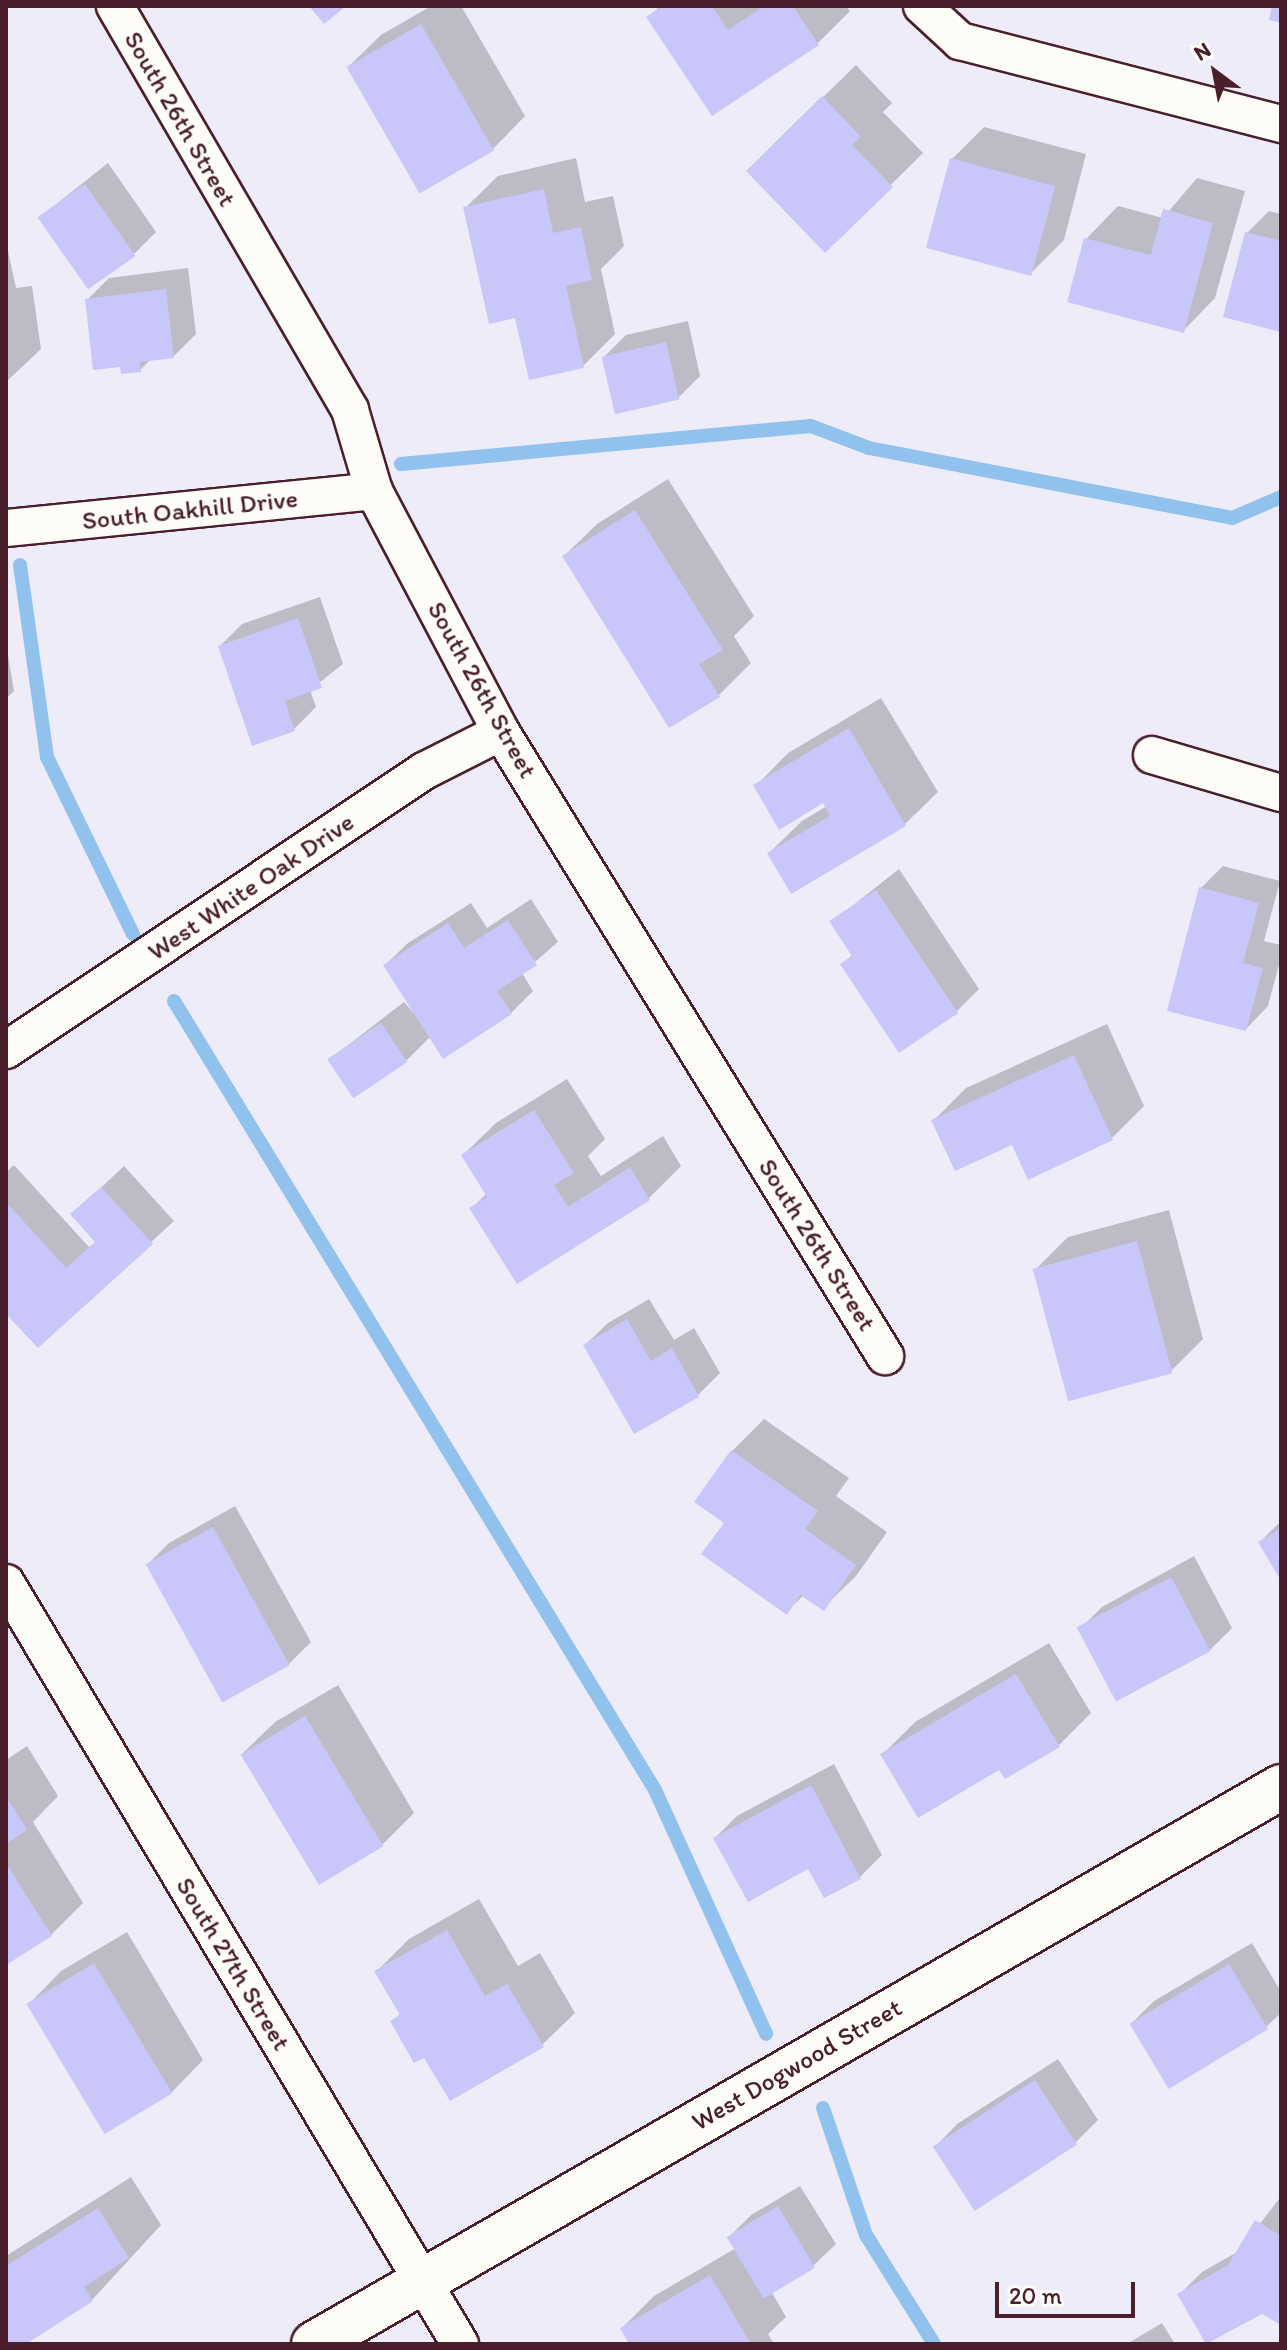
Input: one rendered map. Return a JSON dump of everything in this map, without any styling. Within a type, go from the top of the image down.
[{"type":"street","name":"South 26th Street","points":[[115,6],[350,410],[374,491],[501,732],[885,1356]]},
{"type":"street","points":[[922,6],[960,41],[1281,124]]},
{"type":"street","name":"South Oakhill Drive","points":[[6,528],[374,491]]},
{"type":"street","name":"West White Oak Drive","points":[[6,1050],[424,771],[501,732]]},
{"type":"street","points":[[1152,755],[1281,793]]},
{"type":"street","name":"South 27th Street","points":[[6,1583],[460,2344]]},
{"type":"street","name":"West Dogwood Street","points":[[314,2344],[1281,1787]]},
{"type":"building","points":[[309,6],[346,6],[324,24]]},
{"type":"building","points":[[663,6],[712,6],[728,30],[764,6],[793,6],[819,45],[712,116],[646,17]]},
{"type":"building","points":[[1272,6],[1281,6],[1281,23],[1269,20]]},
{"type":"building","points":[[421,24],[494,150],[420,193],[347,67]]},
{"type":"building","points":[[822,96],[861,137],[852,145],[893,187],[825,253],[746,171]]},
{"type":"building","points":[[950,158],[1055,186],[1031,276],[926,248]]},
{"type":"building","points":[[85,184],[135,256],[88,289],[37,217]]},
{"type":"building","points":[[544,189],[553,233],[581,227],[592,280],[566,286],[584,368],[529,380],[515,318],[489,324],[463,207]]},
{"type":"building","points":[[1163,209],[1213,223],[1184,333],[1067,302],[1084,238],[1151,255]]},
{"type":"building","points":[[1245,232],[1281,241],[1281,332],[1223,317]]},
{"type":"building","points":[[166,289],[174,358],[140,362],[141,372],[121,374],[120,367],[93,370],[85,299]]},
{"type":"building","points":[[666,342],[679,399],[615,414],[602,357]]},
{"type":"building","points":[[635,510],[723,650],[699,664],[720,697],[669,728],[562,556]]},
{"type":"building","points":[[298,618],[322,688],[285,701],[295,731],[252,746],[218,646]]},
{"type":"building","points":[[849,728],[906,826],[791,894],[767,853],[830,816],[823,803],[779,830],[753,785]]},
{"type":"building","points":[[1199,887],[1259,903],[1243,963],[1263,968],[1246,1031],[1167,1011]]},
{"type":"building","points":[[876,890],[958,1013],[899,1053],[840,964],[852,956],[829,921]]},
{"type":"building","points":[[508,920],[537,965],[497,991],[512,1014],[443,1059],[383,965],[448,923],[464,948]]},
{"type":"building","points":[[381,1023],[407,1062],[353,1098],[327,1059]]},
{"type":"building","points":[[1074,1055],[1113,1140],[1028,1180],[1012,1145],[955,1171],[931,1120]]},
{"type":"building","points":[[534,1110],[574,1173],[554,1185],[568,1207],[630,1167],[650,1200],[517,1284],[469,1208],[487,1197],[461,1155]]},
{"type":"building","points":[[101,1187],[153,1244],[38,1348],[6,1314],[6,1202],[66,1268],[95,1242],[70,1214]]},
{"type":"building","points":[[1137,1241],[1172,1373],[1068,1401],[1033,1269]]},
{"type":"building","points":[[627,1319],[651,1361],[672,1348],[699,1397],[634,1434],[583,1345]]},
{"type":"building","points":[[731,1450],[818,1511],[805,1529],[856,1565],[824,1611],[800,1595],[787,1615],[701,1554],[724,1523],[694,1502]]},
{"type":"building","points":[[213,1527],[290,1665],[222,1703],[146,1564]]},
{"type":"building","points":[[1281,1528],[1281,1581],[1258,1542]]},
{"type":"building","points":[[1171,1577],[1210,1651],[1116,1701],[1077,1627]]},
{"type":"building","points":[[1016,1674],[1060,1747],[1005,1779],[999,1770],[918,1818],[880,1754]]},
{"type":"building","points":[[305,1716],[383,1846],[319,1885],[241,1755]]},
{"type":"building","points":[[811,1785],[861,1879],[824,1898],[808,1869],[748,1902],[713,1838]]},
{"type":"building","points":[[6,1796],[27,1830],[6,1844]]},
{"type":"building","points":[[6,1863],[52,1936],[6,1965]]},
{"type":"building","points":[[447,1930],[485,1996],[507,1984],[544,2047],[450,2101],[424,2058],[414,2063],[390,2021],[400,2015],[374,1971]]},
{"type":"building","points":[[94,1963],[172,2093],[105,2134],[26,2004]]},
{"type":"building","points":[[1229,1964],[1268,2029],[1169,2089],[1130,2024]]},
{"type":"building","points":[[1035,2080],[1077,2145],[975,2211],[933,2146]]},
{"type":"building","points":[[778,2206],[815,2268],[764,2299],[727,2237]]},
{"type":"building","points":[[98,2208],[129,2258],[84,2287],[93,2301],[26,2344],[6,2344],[6,2266]]},
{"type":"building","points":[[1255,2220],[1281,2236],[1281,2325],[1262,2314],[1206,2344],[1177,2294],[1228,2265]]},
{"type":"building","points":[[710,2275],[751,2344],[629,2344],[620,2328]]},
{"type":"waterway","points":[[401,464],[811,426],[869,448],[1232,518],[1281,497]]},
{"type":"waterway","points":[[20,565],[47,757],[133,934]]},
{"type":"waterway","points":[[174,1001],[655,1790],[766,2034]]},
{"type":"waterway","points":[[823,2108],[866,2235],[934,2344]]}]
